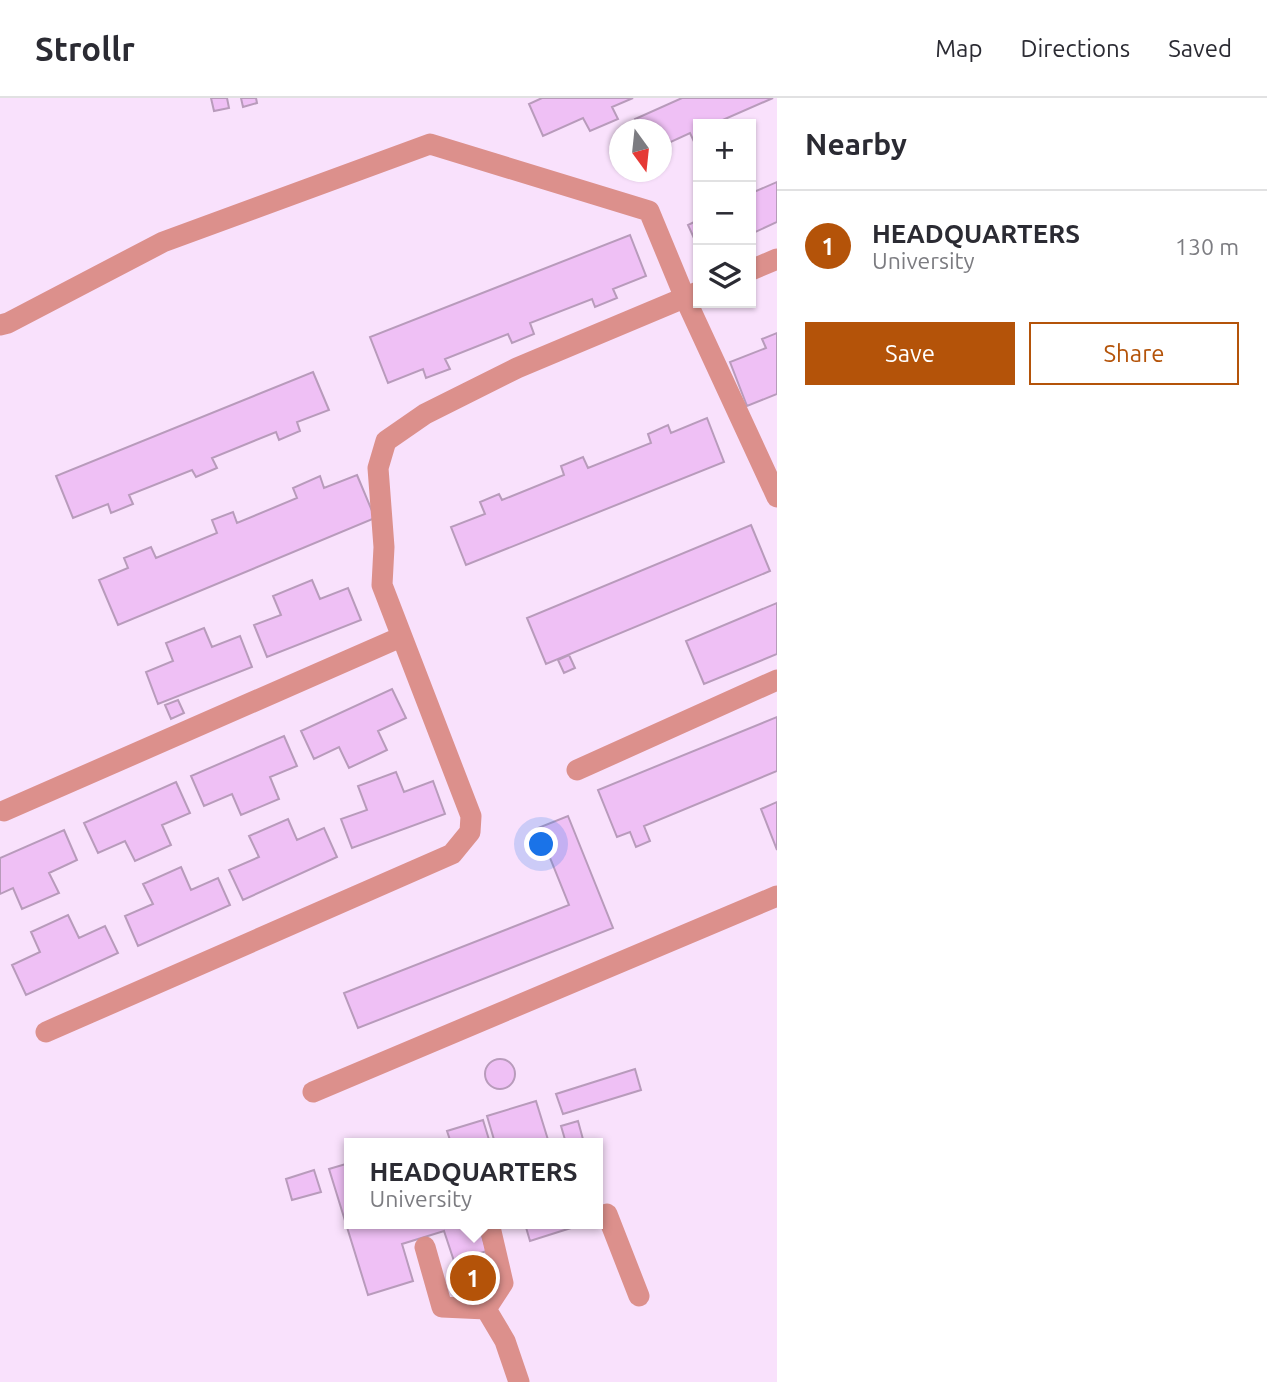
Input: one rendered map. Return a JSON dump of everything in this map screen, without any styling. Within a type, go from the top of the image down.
[{"type":"street","points":[[0,325],[163,242],[430,144],[649,211],[691,295],[777,497]]},
{"type":"street","points":[[756,268],[777,259]]},
{"type":"street","points":[[46,1032],[452,854],[470,832],[471,816],[382,585],[384,547],[377,468],[386,441],[425,414],[517,368],[691,295]]},
{"type":"street","points":[[4,811],[401,637]]},
{"type":"street","points":[[577,770],[777,680]]},
{"type":"street","points":[[313,1092],[777,896]]},
{"type":"street","points":[[607,1214],[639,1296]]},
{"type":"street","points":[[486,1309],[503,1283],[491,1229]]},
{"type":"street","points":[[425,1247],[442,1307],[486,1309]]},
{"type":"street","points":[[486,1309],[505,1341],[519,1382]]},
{"type":"building","points":[[211,98],[227,98],[229,108],[214,111]]},
{"type":"building","points":[[241,98],[256,98],[257,103],[243,107]]},
{"type":"building","points":[[542,98],[633,98],[612,107],[618,119],[609,119],[609,123],[590,131],[583,118],[543,136],[529,104]]},
{"type":"building","points":[[682,98],[773,98],[725,119],[693,119],[693,140],[690,133],[672,141],[672,119],[635,119]]},
{"type":"building","points":[[777,182],[777,222],[756,232],[756,191]]},
{"type":"building","points":[[693,222],[693,236],[688,225]]},
{"type":"building","points":[[630,235],[646,276],[613,289],[617,298],[595,307],[592,299],[530,323],[534,334],[512,343],[508,334],[445,359],[450,369],[426,378],[423,369],[388,383],[370,337]]},
{"type":"building","points":[[777,333],[777,394],[747,406],[730,362],[766,348],[762,339]]},
{"type":"building","points":[[313,372],[329,410],[297,422],[300,431],[279,440],[276,432],[212,458],[217,468],[196,477],[192,470],[129,495],[133,504],[111,513],[108,504],[73,518],[56,476]]},
{"type":"building","points":[[707,418],[724,462],[466,565],[451,527],[485,514],[480,502],[499,494],[502,500],[564,475],[561,466],[583,457],[588,468],[651,443],[648,434],[668,425],[671,433]]},
{"type":"building","points":[[357,475],[375,518],[118,625],[99,580],[128,568],[124,558],[151,547],[156,558],[217,533],[212,520],[233,512],[237,523],[297,498],[293,488],[320,476],[324,488]]},
{"type":"building","points":[[751,525],[770,571],[546,664],[527,618]]},
{"type":"building","points":[[312,580],[320,599],[348,588],[361,620],[267,657],[254,625],[281,615],[273,596]]},
{"type":"building","points":[[777,603],[777,654],[704,684],[686,641]]},
{"type":"building","points":[[204,628],[212,647],[240,636],[252,667],[158,704],[146,672],[173,661],[166,643]]},
{"type":"building","points":[[569,655],[575,668],[564,673],[558,660]]},
{"type":"building","points":[[392,689],[406,718],[378,731],[387,750],[349,768],[339,747],[314,759],[301,731]]},
{"type":"building","points":[[178,700],[184,713],[171,719],[165,705]]},
{"type":"building","points":[[777,717],[777,771],[644,826],[650,841],[636,847],[630,832],[617,837],[598,790]]},
{"type":"building","points":[[284,736],[297,766],[270,777],[279,799],[241,815],[232,794],[204,806],[191,776]]},
{"type":"building","points":[[396,772],[404,792],[433,781],[445,814],[352,848],[341,819],[367,810],[358,786]]},
{"type":"building","points":[[176,782],[190,813],[162,825],[171,845],[135,861],[125,841],[98,853],[84,823]]},
{"type":"building","points":[[777,802],[777,850],[761,809]]},
{"type":"building","points":[[568,816],[613,928],[358,1028],[344,993],[569,905],[538,828]]},
{"type":"building","points":[[288,819],[297,840],[324,828],[337,857],[243,900],[229,870],[259,857],[249,836]]},
{"type":"building","points":[[64,830],[77,860],[49,873],[59,893],[22,909],[13,888],[0,894],[0,858]]},
{"type":"building","points":[[181,867],[191,890],[218,878],[230,905],[138,946],[125,916],[153,904],[143,884]]},
{"type":"building","points":[[68,915],[79,938],[105,926],[118,953],[26,995],[12,965],[40,952],[31,932]]},
{"type":"building","points":[[500,1059],[511,1063],[515,1074],[511,1085],[500,1089],[489,1085],[485,1074],[489,1063]]},
{"type":"building","points":[[635,1069],[641,1090],[563,1114],[556,1094]]},
{"type":"building","points":[[536,1101],[547,1138],[494,1138],[487,1116]]},
{"type":"building","points":[[483,1120],[488,1138],[449,1138],[447,1131]]},
{"type":"building","points":[[578,1121],[583,1138],[565,1138],[561,1126]]},
{"type":"building","points":[[344,1164],[344,1217],[329,1169]]},
{"type":"building","points":[[314,1170],[321,1192],[292,1200],[286,1179]]},
{"type":"building","points":[[348,1229],[480,1229],[487,1251],[454,1261],[444,1231],[402,1244],[413,1281],[368,1295]]},
{"type":"building","points":[[526,1229],[568,1229],[530,1241]]},
{"type":"place","name":"HEADQUARTERS","points":[[473,1278]]}]
